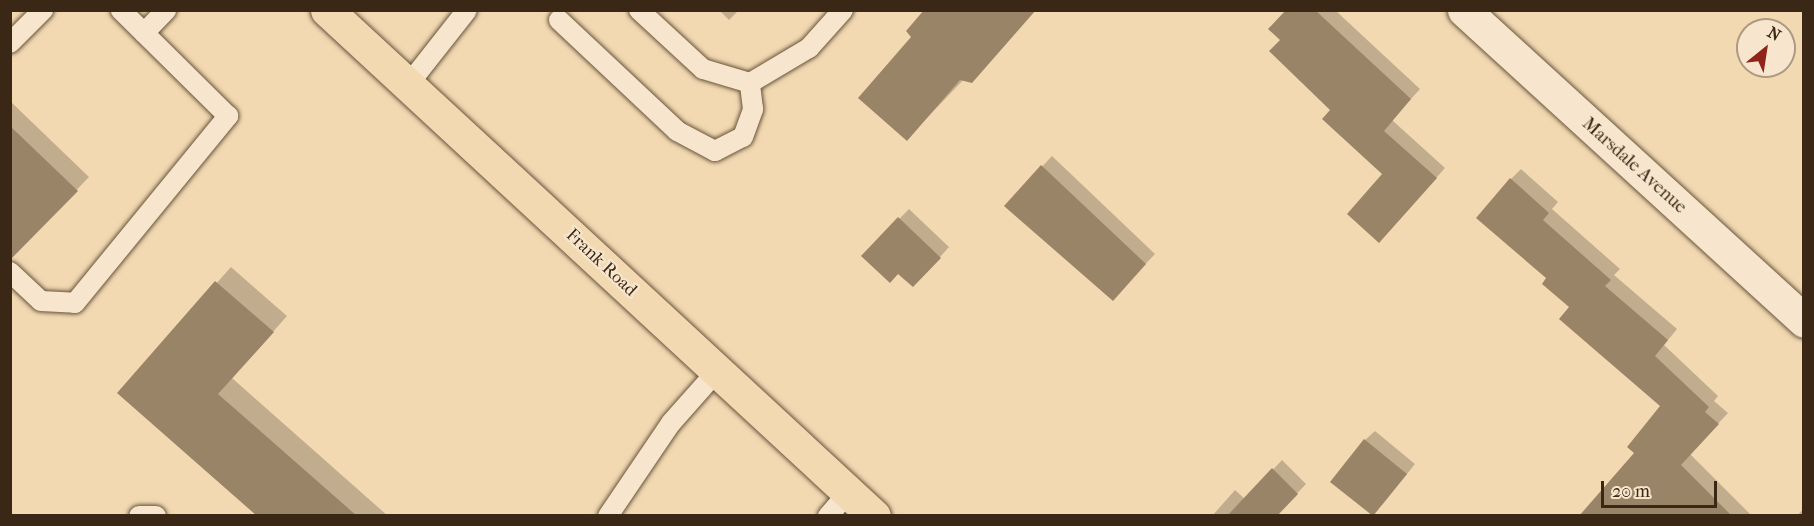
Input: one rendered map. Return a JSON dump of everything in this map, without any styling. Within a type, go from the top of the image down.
[{"type":"main road","name":"Frank Road","points":[[327,10],[717,371],[838,504],[874,516]]},
{"type":"street","name":"Marsdale Avenue","points":[[1464,10],[1803,321]]},
{"type":"lane","points":[[10,43],[44,10]]},
{"type":"lane","points":[[10,272],[41,301],[75,303],[228,116],[121,10]]},
{"type":"lane","points":[[144,33],[166,10]]},
{"type":"lane","points":[[408,85],[467,10]]},
{"type":"lane","points":[[639,10],[703,69],[750,82],[809,48],[843,10]]},
{"type":"lane","points":[[559,20],[677,131],[716,151],[743,137],[753,109],[750,82]]},
{"type":"lane","points":[[608,516],[671,423],[717,371]]},
{"type":"lane","points":[[140,516],[156,516]]},
{"type":"building","points":[[924,10],[1036,10],[972,83],[960,80],[907,141],[858,98],[911,37],[906,31]]},
{"type":"building","points":[[1286,10],[1315,10],[1411,99],[1384,131],[1437,178],[1379,243],[1347,214],[1382,174],[1322,119],[1330,110],[1269,51],[1280,40],[1268,29]]},
{"type":"building","points":[[10,126],[78,191],[10,260]]},
{"type":"building","points":[[1041,165],[1146,264],[1113,301],[1004,206]]},
{"type":"building","points":[[1510,178],[1549,213],[1543,220],[1611,280],[1605,286],[1668,340],[1655,356],[1709,407],[1705,412],[1719,424],[1681,465],[1732,516],[1579,516],[1634,453],[1627,447],[1660,406],[1559,319],[1569,307],[1542,284],[1546,278],[1476,218]]},
{"type":"building","points":[[898,217],[941,258],[913,287],[898,274],[890,283],[861,256]]},
{"type":"building","points":[[215,281],[274,332],[218,394],[357,516],[257,516],[117,393]]},
{"type":"building","points":[[1364,439],[1407,474],[1373,516],[1330,482]]},
{"type":"building","points":[[1272,468],[1298,494],[1277,516],[1227,516]]}]
